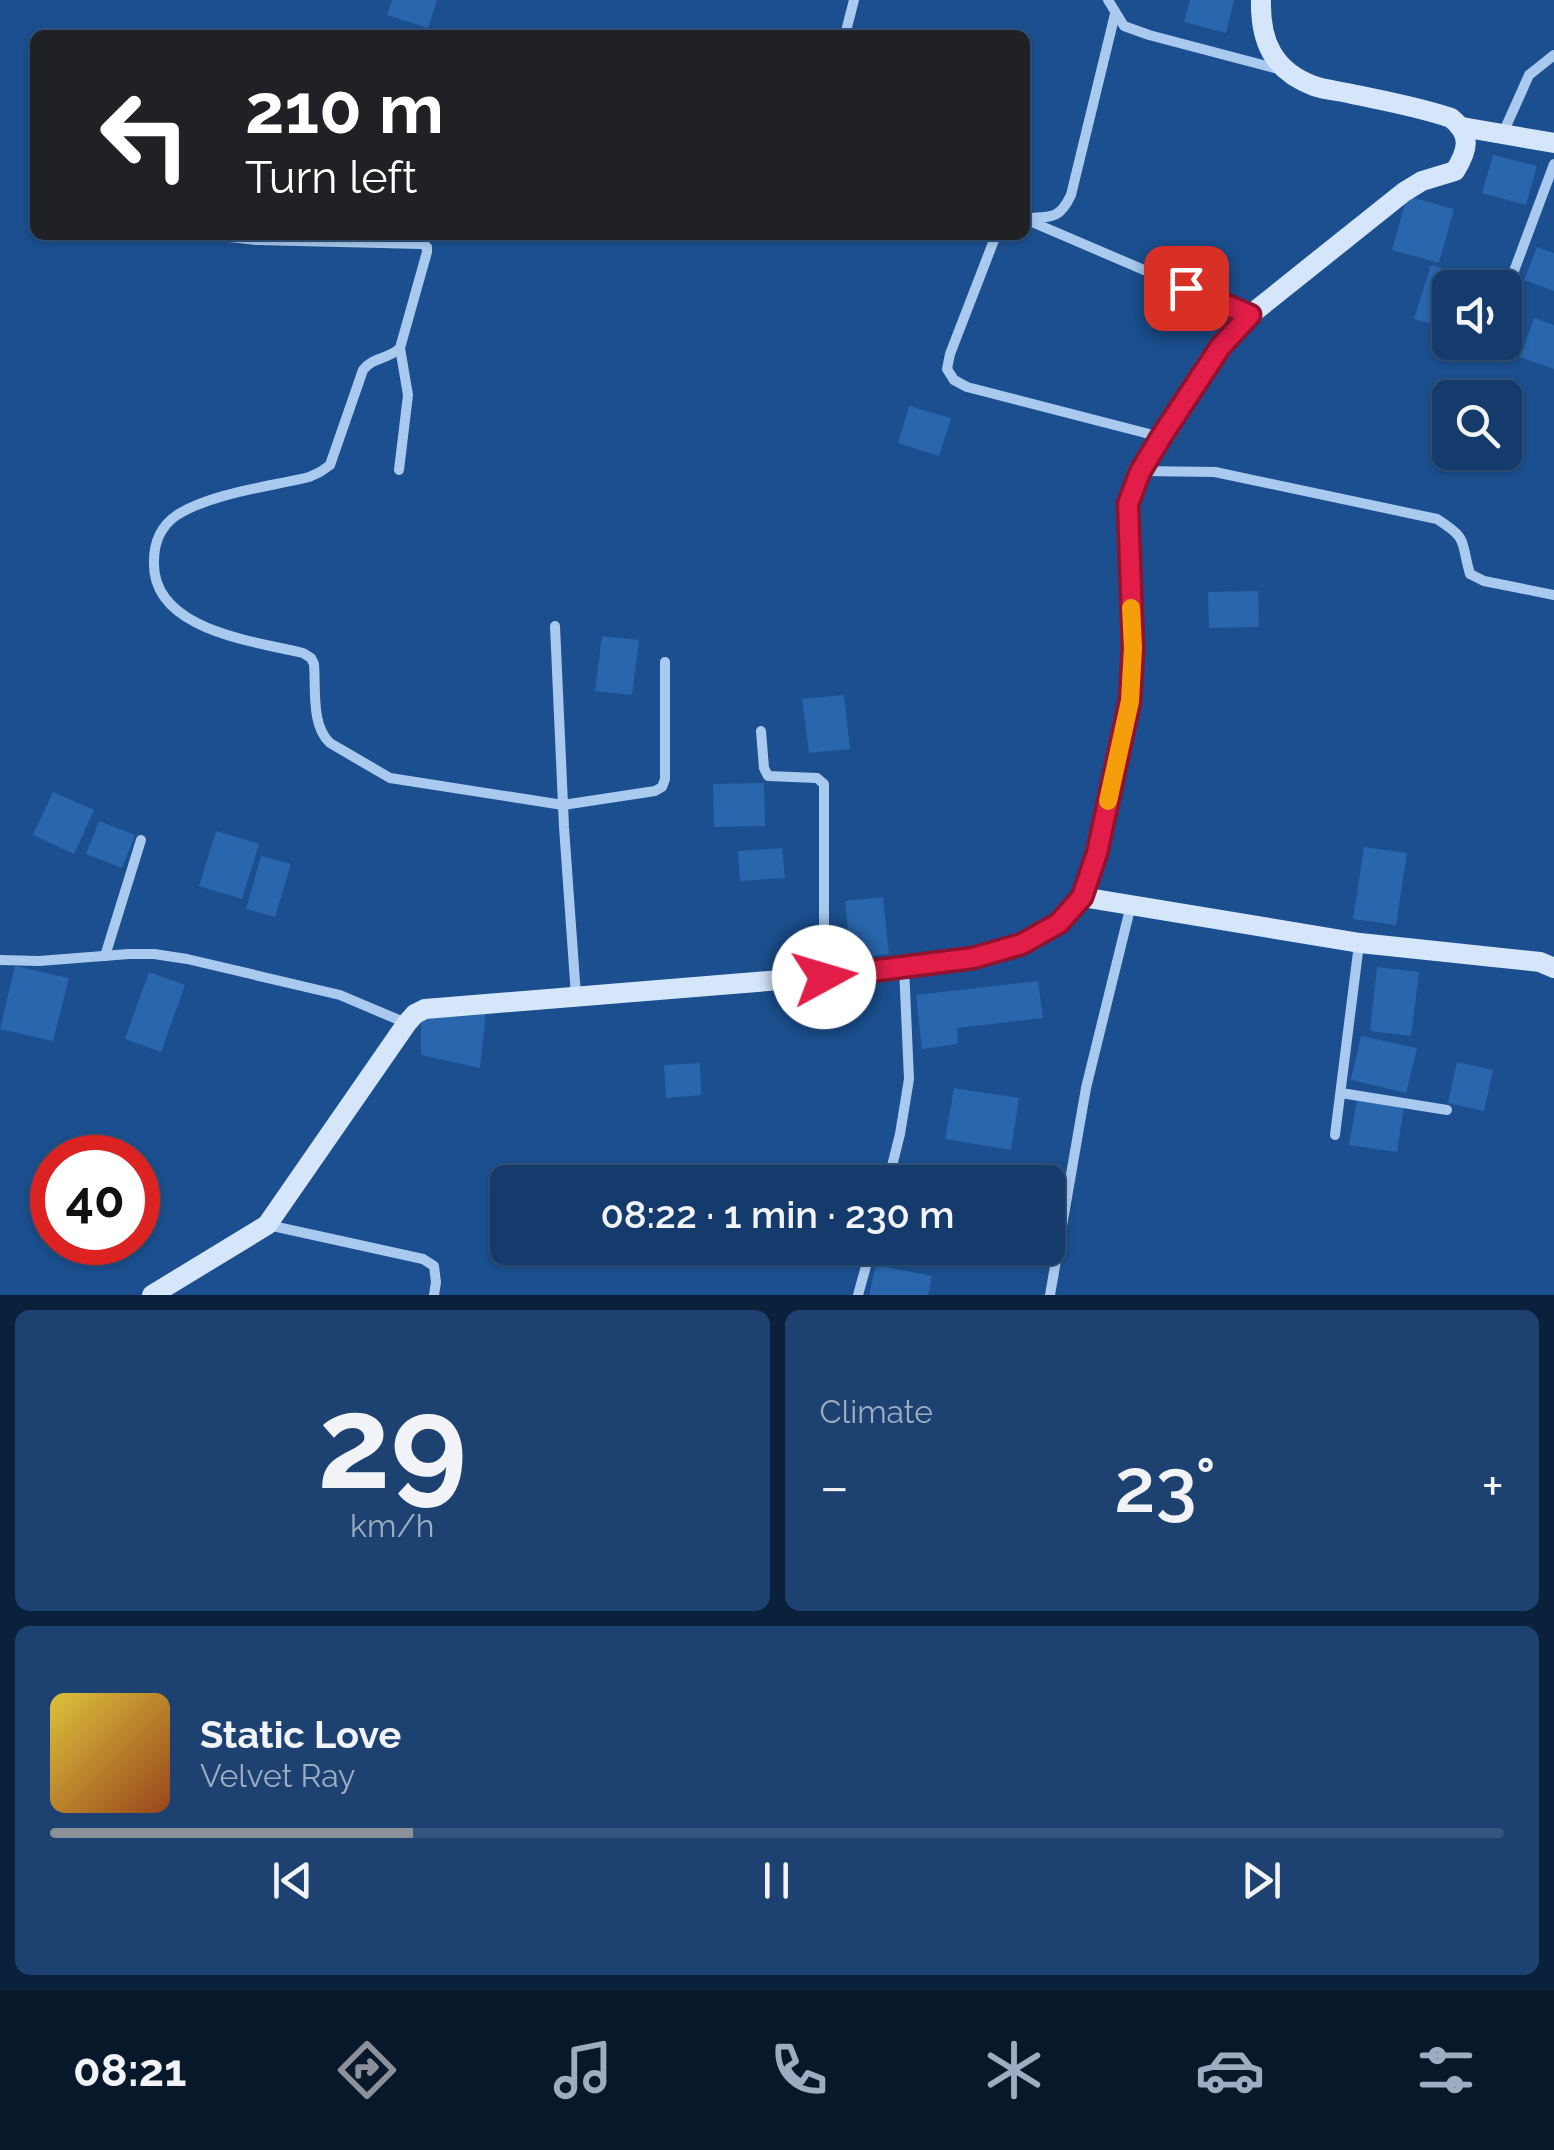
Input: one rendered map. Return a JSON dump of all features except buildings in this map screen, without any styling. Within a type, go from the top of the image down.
[{"type":"street","points":[[846,30],[854,0]]},
{"type":"street","points":[[1108,0],[1124,26],[1148,36],[1288,72],[1314,86],[1434,112],[1462,127],[1554,143]]},
{"type":"street","points":[[1262,0],[1265,42],[1288,72]]},
{"type":"street","points":[[1030,218],[1054,217],[1064,210],[1071,196],[1115,14]]},
{"type":"street","points":[[1502,134],[1529,75],[1554,56]]},
{"type":"street","points":[[152,1295],[267,1225],[407,1023],[425,1009],[904,968],[973,958],[1022,944],[1059,923],[1082,897],[1097,853],[1130,701],[1133,648],[1128,504],[1140,472],[1221,346],[1250,315],[1404,192],[1422,181],[1455,171],[1464,156],[1466,139],[1462,127]]},
{"type":"street","points":[[1515,270],[1554,164]]},
{"type":"street","points":[[1030,220],[1250,315]]},
{"type":"street","points":[[361,240],[427,247],[400,348],[408,395],[399,470]]},
{"type":"street","points":[[994,240],[950,354],[946,369],[954,380],[967,388],[1161,437]]},
{"type":"street","points":[[400,348],[363,370],[330,464],[320,472],[211,500],[176,516],[162,530],[155,545],[153,566],[161,596],[196,623],[311,658],[318,726],[323,736],[390,778],[563,805],[662,786],[665,662]]},
{"type":"street","points":[[1140,472],[1215,472],[1437,519],[1464,541],[1470,574],[1484,581],[1554,595]]},
{"type":"street","points":[[555,626],[576,996]]},
{"type":"street","points":[[761,731],[768,776],[817,778],[824,784],[824,977]]},
{"type":"street","points":[[105,956],[141,840]]},
{"type":"street","points":[[1082,897],[1360,943],[1540,962],[1554,968]]},
{"type":"street","points":[[1050,1295],[1086,1088],[1131,905]]},
{"type":"street","points":[[1335,1135],[1360,943]]},
{"type":"street","points":[[0,960],[154,954],[340,995],[407,1023]]},
{"type":"street","points":[[892,1165],[909,1079],[904,968]]},
{"type":"street","points":[[1341,1093],[1447,1110]]},
{"type":"street","points":[[267,1225],[422,1260],[434,1266],[434,1295]]},
{"type":"street","points":[[858,1295],[866,1265]]},
{"type":"slow traffic","points":[[1108,801],[1130,701],[1131,608]]},
{"type":"route","points":[[824,977],[973,958],[1022,944],[1059,923],[1082,897],[1097,853],[1130,701],[1133,648],[1128,504],[1140,472],[1161,437],[1221,346],[1250,315],[1186,288]]}]
